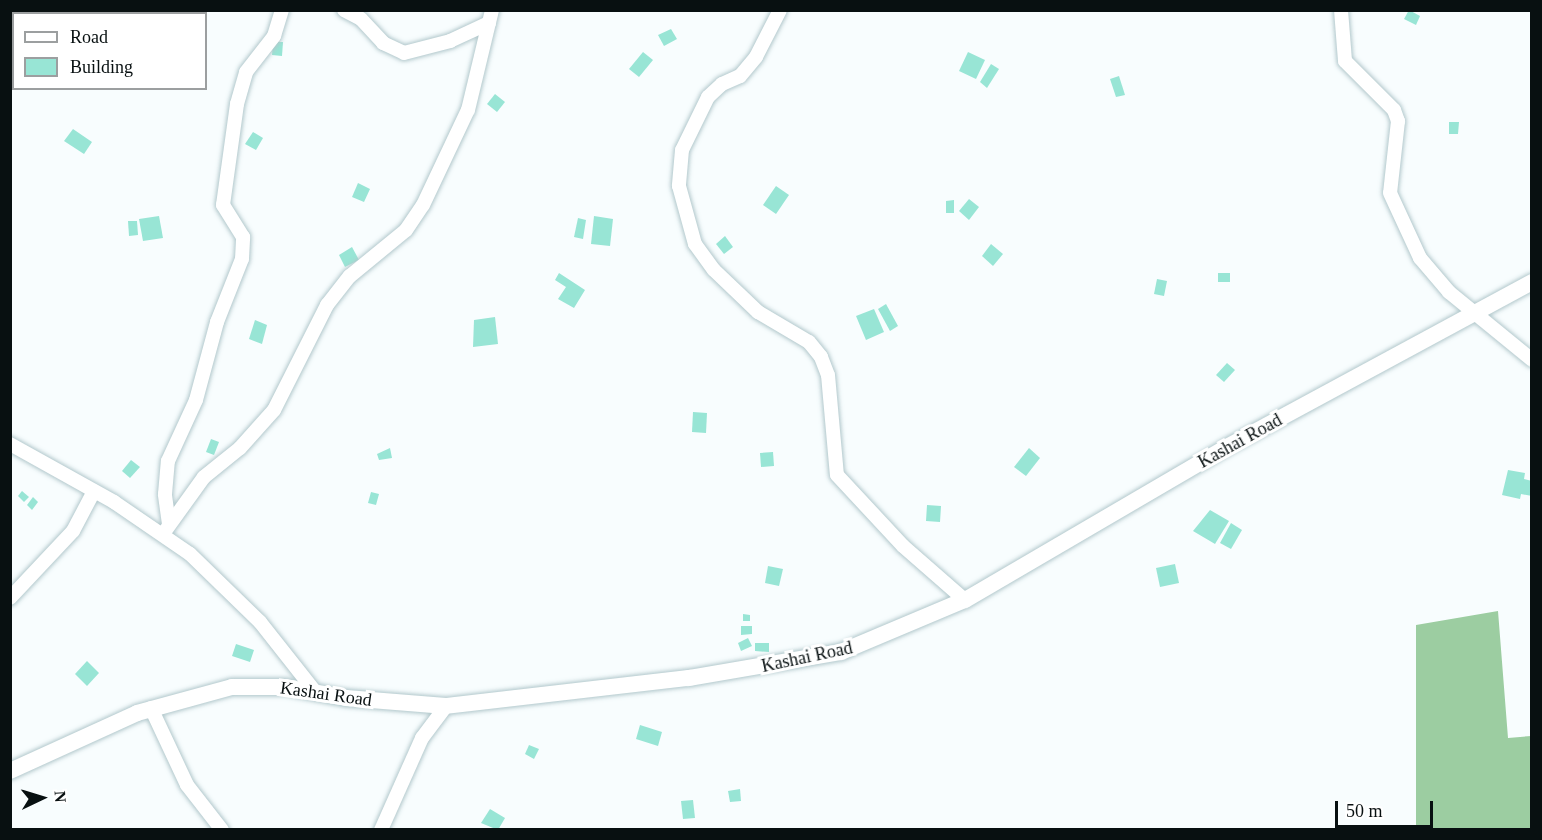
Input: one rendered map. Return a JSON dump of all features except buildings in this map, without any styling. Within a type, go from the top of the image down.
[{"type":"street","points":[[166,529],[165,494],[168,461],[196,400],[218,322],[242,259],[243,237],[223,205],[237,104],[246,72],[274,36],[282,10]]},
{"type":"street","points":[[344,10],[361,19],[383,43],[404,53],[450,41],[490,17]]},
{"type":"street","points":[[780,10],[756,57],[740,76],[722,84],[708,97],[682,150],[679,186],[695,244],[714,270],[758,312],[803,338],[822,357],[828,375],[837,475],[903,546],[965,600]]},
{"type":"street","points":[[1341,10],[1346,61],[1394,110],[1398,121],[1389,181],[1394,208],[1420,258],[1449,292],[1532,360]]},
{"type":"street","points":[[166,529],[204,477],[240,448],[274,410],[332,298],[350,276],[406,230],[423,205],[468,110],[490,17]]},
{"type":"street","name":"Kashai Road","points":[[10,771],[151,708],[232,687],[285,687],[316,693],[446,706],[806,661],[888,635],[965,600],[1225,448],[1532,282]]},
{"type":"street","points":[[10,444],[166,529],[260,622],[316,693]]},
{"type":"street","points":[[10,598],[73,531],[94,491]]},
{"type":"street","points":[[381,830],[422,738],[446,706]]},
{"type":"street","points":[[151,708],[187,785],[222,830]]},
{"type":"green space","points":[[1498,611],[1508,738],[1531,736],[1531,829],[1416,829],[1416,625]]}]
